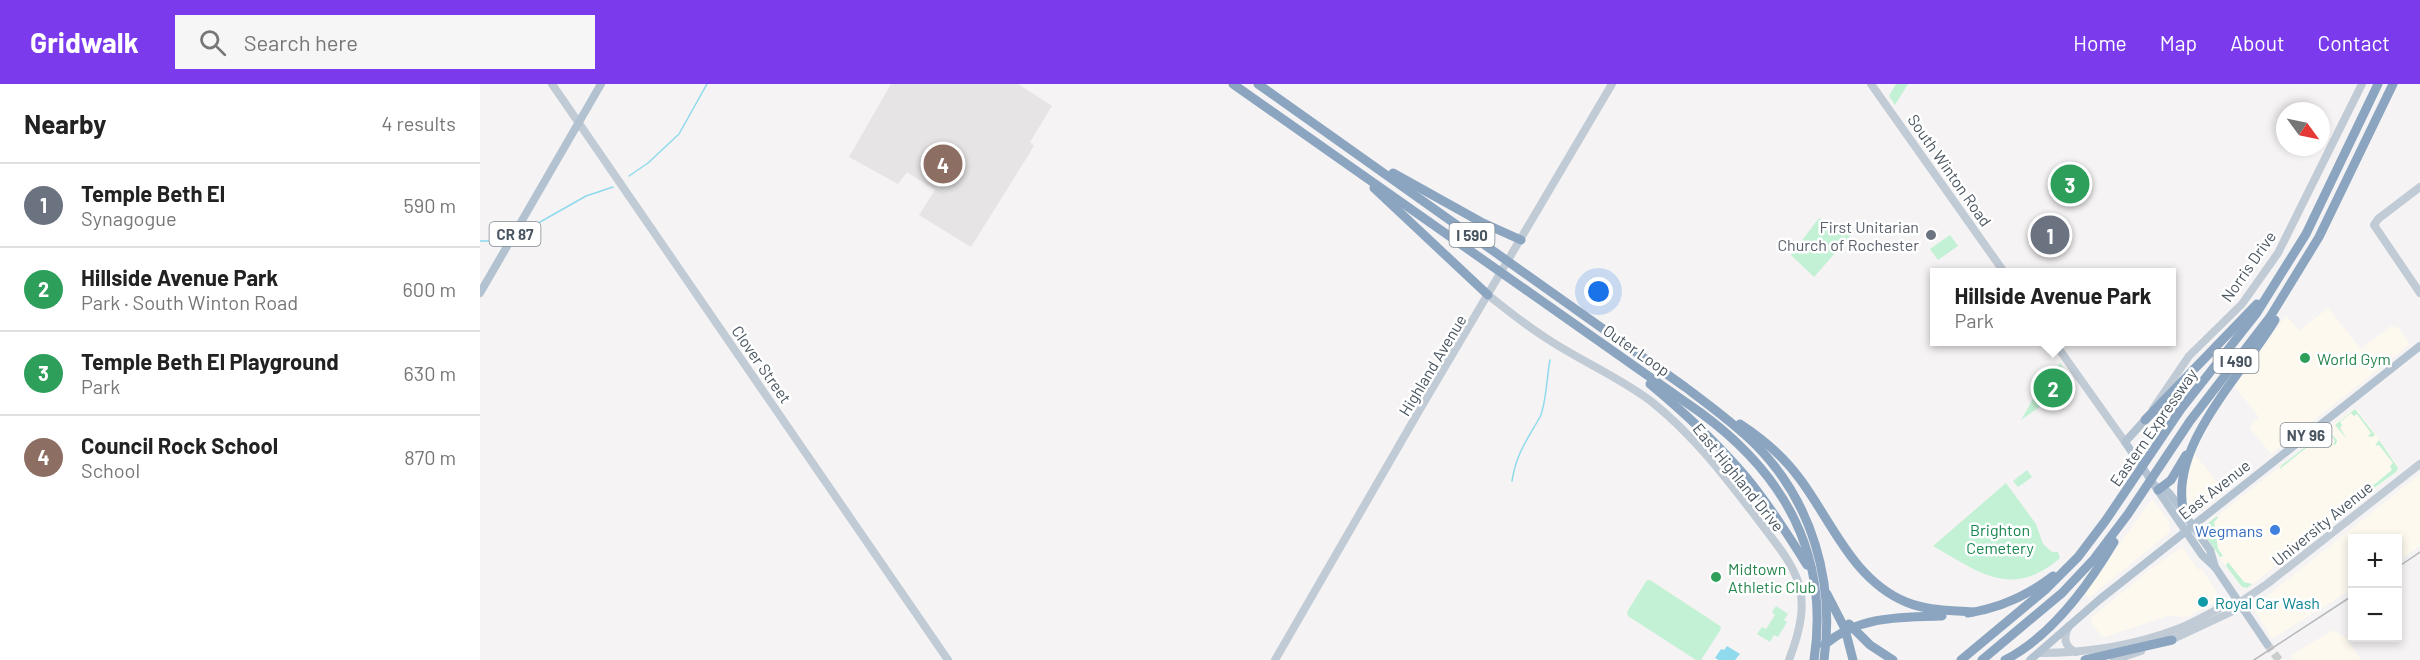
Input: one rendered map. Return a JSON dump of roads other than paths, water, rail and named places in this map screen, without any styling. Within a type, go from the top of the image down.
[{"type":"highway","name":"Outer Loop","points":[[1233,84],[1724,430],[1758,462],[1775,484],[1798,525],[1812,570],[1817,617],[1812,660]]},
{"type":"highway","name":"Outer Loop","points":[[1258,84],[1685,387],[1737,427],[1757,446],[1781,475],[1800,507],[1814,541],[1825,587],[1827,624],[1824,660]]},
{"type":"highway","name":"Eastern Expressway","points":[[1961,660],[2052,584],[2096,535],[2176,417],[2251,321],[2283,275],[2310,226],[2378,84]]},
{"type":"highway","name":"Eastern Expressway","points":[[1982,660],[2075,580],[2106,544],[2190,421],[2265,325],[2306,262],[2393,84]]},
{"type":"highway","points":[[1356,153],[1481,222],[1521,240]]},
{"type":"highway","points":[[1348,164],[1488,295]]},
{"type":"highway","points":[[2159,488],[2172,479],[2222,396],[2263,339],[2306,262]]},
{"type":"highway","points":[[2145,420],[2283,275]]},
{"type":"highway","points":[[1602,344],[1706,433],[1740,470],[1775,516],[1828,596],[1842,622],[1853,660]]},
{"type":"highway","points":[[1685,387],[1749,430],[1783,458],[1808,489],[1852,557],[1877,584],[1900,599],[1918,606],[1940,611],[1973,612]]},
{"type":"highway","points":[[2184,513],[2182,502],[2184,478],[2202,427]]},
{"type":"highway","points":[[2005,660],[2026,647],[2050,626],[2080,592],[2110,549],[2138,498]]},
{"type":"highway","points":[[1812,660],[1826,644],[1849,629],[1869,621],[1889,617],[1973,612],[2006,604],[2032,591],[2062,569],[2096,535]]},
{"type":"highway","points":[[1828,596],[1862,638],[1893,660]]},
{"type":"highway","points":[[2085,660],[2172,640]]},
{"type":"main road","name":"CR 87","points":[[480,293],[601,84]]},
{"type":"main road","name":"East Avenue","points":[[2030,660],[2068,626],[2189,528],[2420,346]]},
{"type":"main road","name":"Norris Drive","points":[[2125,442],[2145,420]]},
{"type":"main road","points":[[2125,442],[2189,528],[2211,552],[2215,567],[2267,644]]},
{"type":"main road","points":[[2159,488],[2169,492],[2184,513],[2189,528]]},
{"type":"street","name":"Clover Street","points":[[552,84],[948,660]]},
{"type":"street","name":"Highland Avenue","points":[[1275,660],[1612,84]]},
{"type":"street","name":"South Winton Road","points":[[1871,84],[2000,268]]},
{"type":"street","name":"Norris Drive","points":[[2145,420],[2171,379],[2197,347],[2245,300],[2278,253],[2362,84]]},
{"type":"street","points":[[2420,187],[2378,219],[2374,225],[2420,293]]},
{"type":"street","name":"East Highland Drive","points":[[1488,295],[1544,337],[1641,394],[1683,429],[1718,467],[1784,554],[1796,576],[1801,592],[1803,613],[1799,634],[1789,660]]},
{"type":"street","points":[[2057,346],[2125,442]]},
{"type":"street","name":"University Avenue","points":[[2114,660],[2172,640],[2229,613],[2420,464]]},
{"type":"street","name":"University Avenue","points":[[2038,653],[2078,652],[2118,646],[2154,637],[2190,623],[2227,604],[2239,603]]},
{"type":"street","points":[[2068,626],[2066,642],[2070,649],[2078,652]]},
{"type":"water","points":[[1727,646],[1740,654],[1735,660],[1715,658],[1721,649],[1724,650]]},
{"type":"waterway","points":[[629,176],[648,163],[679,134],[707,84]]},
{"type":"waterway","points":[[533,226],[586,196],[613,187]]},
{"type":"waterway","points":[[517,240],[529,230]]},
{"type":"waterway","points":[[480,241],[505,241]]},
{"type":"waterway","points":[[1512,481],[1519,455],[1542,412],[1550,360]]},
{"type":"tunnel","points":[[2267,644],[2279,660]]},
{"type":"railway","points":[[2402,564],[2420,552]]},
{"type":"railway","points":[[2254,660],[2348,599]]},
{"type":"place","name":"Council Rock School","points":[[943,164]]},
{"type":"place","name":"Temple Beth El Playground","points":[[2070,184]]},
{"type":"place","name":"First Unitarian Church of Rochester","points":[[1931,235]]},
{"type":"place","name":"Temple Beth El","points":[[2050,235]]},
{"type":"place","name":"World Gym","points":[[2305,358]]},
{"type":"place","name":"Hillside Avenue Park","points":[[2053,388]]},
{"type":"place","name":"Wegmans","points":[[2275,530]]},
{"type":"place","name":"Midtown Athletic Club","points":[[1716,577]]},
{"type":"place","name":"Royal Car Wash","points":[[2203,602]]},
{"type":"park label","name":"Brighton Cemetery","points":[[2000,538]]}]
